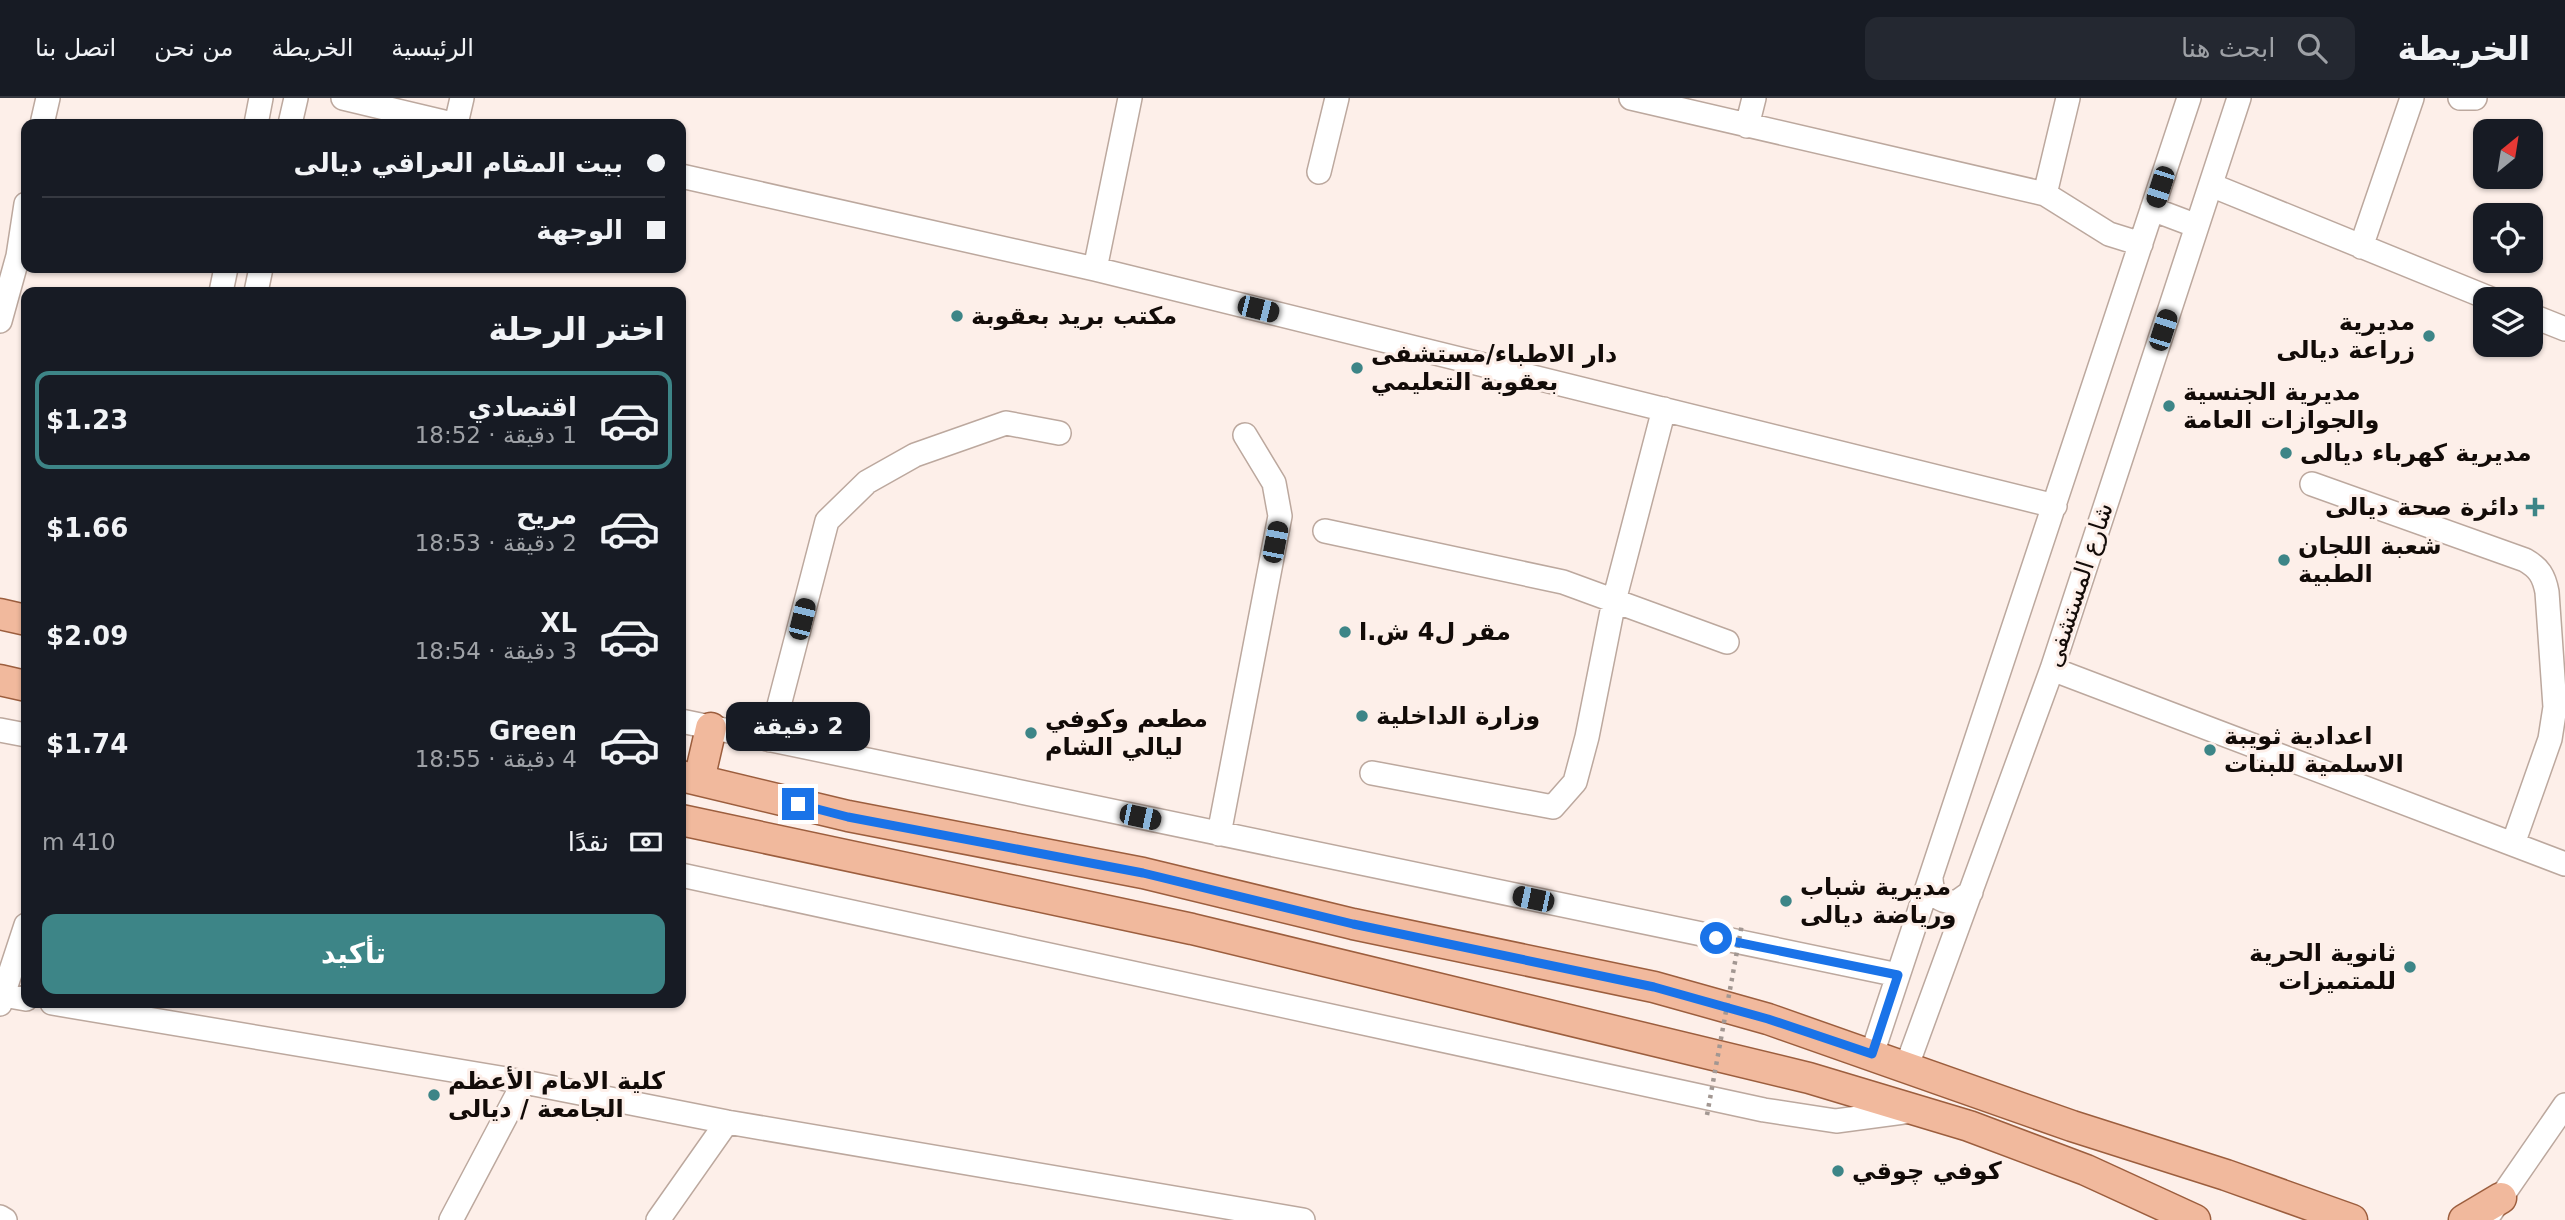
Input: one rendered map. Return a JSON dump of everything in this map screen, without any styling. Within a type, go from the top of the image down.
[{"type":"main road","points":[[0,614],[21,619]]},
{"type":"main road","points":[[0,680],[21,685]]},
{"type":"main road","points":[[711,728],[690,778],[848,817],[1143,873],[1353,924],[1654,987],[1768,1019],[2352,1220]]},
{"type":"main road","points":[[686,821],[1192,929],[1809,1078],[1969,1126],[2086,1170],[2195,1220]]},
{"type":"main road","points":[[2464,1220],[2493,1209]]},
{"type":"street","points":[[43,119],[48,98]]},
{"type":"street","points":[[257,119],[261,98]]},
{"type":"street","points":[[291,119],[296,98]]},
{"type":"street","points":[[343,98],[433,119]]},
{"type":"street","points":[[456,119],[462,98]]},
{"type":"street","points":[[1095,269],[1130,98]]},
{"type":"street","points":[[1319,172],[1337,98]]},
{"type":"street","points":[[1631,98],[2045,194],[2109,233],[2141,244]]},
{"type":"street","points":[[1747,126],[1754,98]]},
{"type":"street","points":[[2045,194],[2068,98]]},
{"type":"street","name":"شارع المستشفى","points":[[1872,1054],[2189,98]]},
{"type":"street","name":"شارع المستشفى","points":[[1906,1068],[2052,669],[2239,98]]},
{"type":"street","points":[[2361,247],[2412,98]]},
{"type":"street","points":[[2460,98],[2475,98]]},
{"type":"street","points":[[686,177],[1095,269],[2055,506]]},
{"type":"street","points":[[2211,185],[2473,292]]},
{"type":"street","points":[[2152,209],[2197,226]]},
{"type":"street","points":[[0,323],[21,236]]},
{"type":"street","points":[[2543,321],[2565,330]]},
{"type":"street","points":[[1372,773],[1553,807],[1575,782],[1587,737],[1614,601],[1664,409]]},
{"type":"street","points":[[770,740],[827,521],[867,482],[915,455],[1006,424],[1059,433]]},
{"type":"street","points":[[1219,834],[1280,516],[1274,483],[1245,435]]},
{"type":"street","points":[[2312,484],[2525,560],[2544,576],[2555,707],[2550,738],[2513,844]]},
{"type":"street","points":[[1325,531],[1563,582],[1727,642]]},
{"type":"street","points":[[2052,669],[2565,864]]},
{"type":"street","points":[[686,722],[1898,975]]},
{"type":"street","points":[[0,730],[21,734]]},
{"type":"street","points":[[686,875],[1765,1110],[1836,1121],[1916,1110]]},
{"type":"street","points":[[1931,877],[1934,894],[1941,900],[1957,902],[1970,892]]},
{"type":"street","points":[[21,940],[1,999],[21,999]]},
{"type":"street","points":[[82,1008],[524,1082],[1202,1212],[1303,1220]]},
{"type":"street","points":[[451,1220],[524,1082]]},
{"type":"street","points":[[2493,1209],[2565,1105]]},
{"type":"street","points":[[658,1220],[727,1122]]},
{"type":"street","points":[[0,1217],[5,1220]]},
{"type":"path","points":[[1707,1115],[1742,924]]},
{"type":"place","name":"مكتب بريد بعقوبة","points":[[957,316]]},
{"type":"place","name":"مديرية زراعة ديالى","points":[[2429,336]]},
{"type":"place","name":"دار الاطباء/مستشفى بعقوبة التعليمي","points":[[1357,368]]},
{"type":"place","name":"مديرية الجنسية والجوازات العامة","points":[[2169,406]]},
{"type":"place","name":"مديرية كهرباء ديالى","points":[[2286,453]]},
{"type":"place","name":"دائرة صحة ديالى","points":[[2535,507]]},
{"type":"place","name":"شعبة اللجان الطبية","points":[[2284,560]]},
{"type":"place","name":"مقر ل4 ش.ا","points":[[1345,632]]},
{"type":"place","name":"وزارة الداخلية","points":[[1362,716]]},
{"type":"place","name":"مطعم وكوفي ليالي الشام","points":[[1031,733]]},
{"type":"place","name":"اعدادية ثويبة الاسلمية للبنات","points":[[2210,750]]},
{"type":"place","name":"مديرية شباب ورياضة ديالى","points":[[1786,901]]},
{"type":"place","name":"ثانوية الحرية للمتميزات","points":[[2410,967]]},
{"type":"place","name":"كلية الامام الأعظم الجامعة / ديالى","points":[[434,1095]]},
{"type":"place","name":"كوفي چوقي","points":[[1838,1171]]},
{"type":"route","points":[[798,804],[848,817],[1143,873],[1353,924],[1654,987],[1768,1019],[1872,1054],[1898,975],[1716,938]]}]
